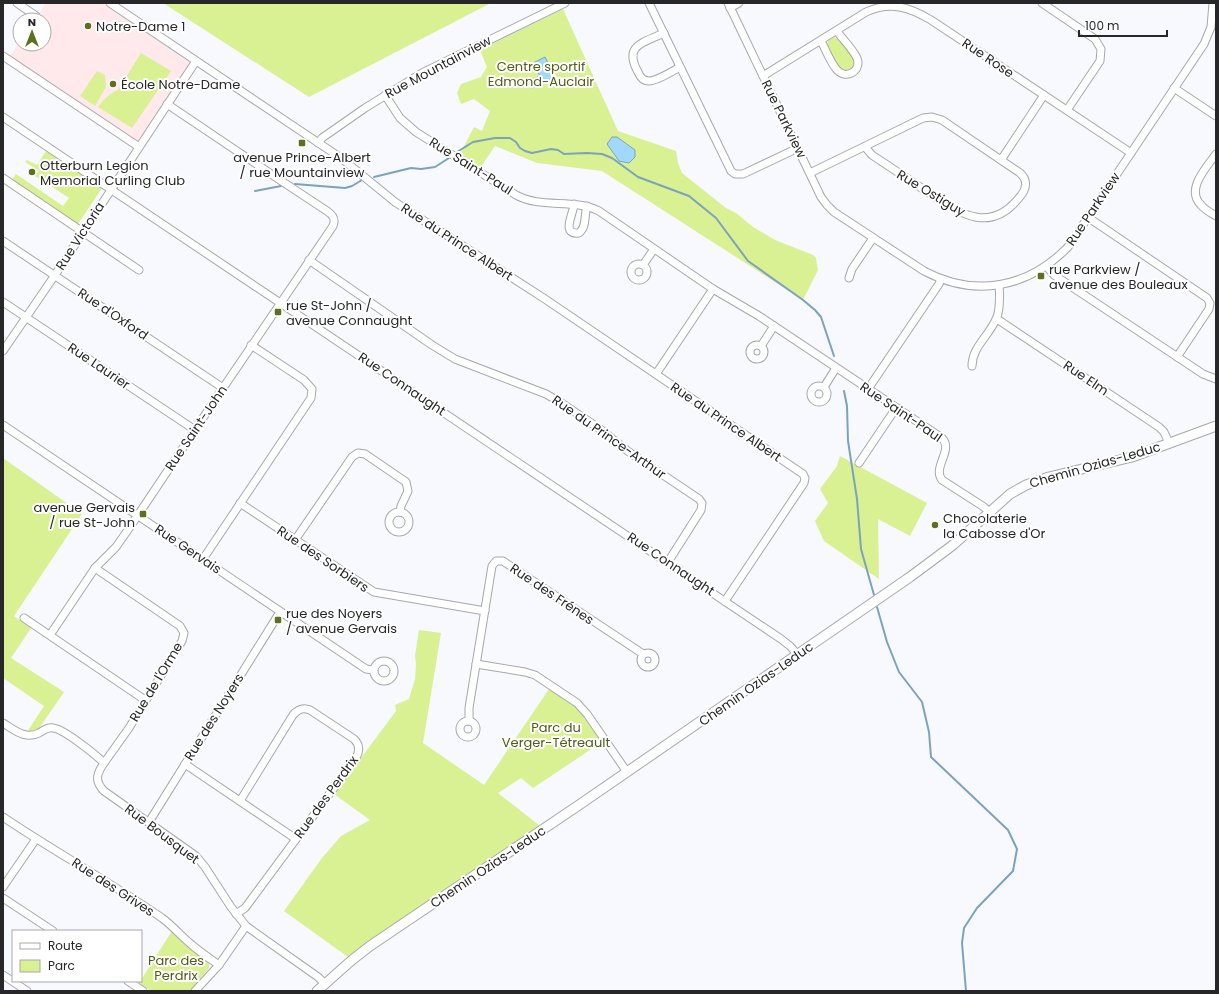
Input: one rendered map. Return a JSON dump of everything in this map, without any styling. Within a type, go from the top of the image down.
[{"type":"street","points":[[17,3],[30,12]]},
{"type":"street","name":"Rue du Prince Albert","points":[[110,3],[356,169],[395,202],[532,291],[803,474],[805,478],[804,483],[725,601]]},
{"type":"street","name":"Rue Mountainview","points":[[318,143],[322,138],[385,96],[435,66],[565,3]]},
{"type":"street","points":[[649,3],[732,172],[743,174],[798,148]]},
{"type":"street","points":[[729,5],[739,3]]},
{"type":"street","points":[[1042,3],[1095,39],[1101,49],[1100,61],[1067,110]]},
{"type":"street","name":"Rue Parkview","points":[[729,5],[821,197],[829,208],[916,267],[941,279],[966,286],[984,286],[999,285],[1028,277],[1046,266],[1068,247],[1089,218],[1207,37],[1211,24],[1213,3]]},
{"type":"street","name":"Rue Rose","points":[[763,76],[862,15],[879,8],[892,6],[910,9],[931,20],[1131,153]]},
{"type":"street","points":[[820,41],[838,72],[845,75],[853,73],[858,67],[857,59],[837,31]]},
{"type":"street","points":[[664,33],[635,48],[632,54],[635,66],[641,78],[648,81],[654,80],[680,67]]},
{"type":"street","points":[[3,56],[139,147]]},
{"type":"street","name":"Rue Victoria","points":[[3,351],[55,276],[196,61]]},
{"type":"street","points":[[1174,88],[1216,116]]},
{"type":"street","points":[[1001,160],[1044,95]]},
{"type":"street","name":"Rue Saint-Paul","points":[[385,96],[400,118],[416,132],[519,197],[534,201],[587,206],[606,216],[944,440],[946,446],[939,471],[940,477],[942,480],[989,512]]},
{"type":"street","name":"Rue Saint-John","points":[[50,635],[95,568],[116,547],[335,222],[334,217],[327,211],[167,104]]},
{"type":"street","name":"Rue Connaught","points":[[3,117],[668,562],[785,642],[798,655]]},
{"type":"street","name":"Rue Ostiguy","points":[[810,173],[923,118],[932,117],[942,120],[1023,176],[1026,182],[1026,188],[1007,210],[993,216],[978,218],[963,214],[948,205],[872,155],[865,147]]},
{"type":"street","points":[[1216,154],[1197,182],[1195,192],[1197,200],[1200,204],[1216,216]]},
{"type":"street","points":[[3,178],[138,270]]},
{"type":"street","points":[[574,204],[574,210],[568,225],[570,230],[574,233],[580,232],[584,228],[587,206]]},
{"type":"street","points":[[1089,218],[1208,298],[1210,305],[1208,311],[1177,357]]},
{"type":"street","points":[[849,278],[852,269],[873,238]]},
{"type":"street","name":"Rue d'Oxford","points":[[3,241],[223,388]]},
{"type":"street","points":[[643,265],[654,249]]},
{"type":"street","name":"Rue du Prince-Arthur","points":[[309,260],[432,345],[455,359],[539,391],[564,404],[596,425],[629,452],[699,499],[702,503],[701,510],[668,562]]},
{"type":"street","points":[[1046,266],[1054,275],[1177,357],[1200,372],[1216,379]]},
{"type":"street","points":[[868,390],[941,279]]},
{"type":"street","points":[[972,366],[974,352],[997,318],[1000,293],[999,285]]},
{"type":"street","points":[[656,374],[714,289]]},
{"type":"street","name":"Rue Laurier","points":[[3,302],[195,430]]},
{"type":"street","name":"Rue Elm","points":[[997,318],[1159,427],[1164,432],[1169,443]]},
{"type":"street","points":[[761,346],[774,326]]},
{"type":"street","points":[[203,559],[311,398],[312,389],[304,380],[251,345]]},
{"type":"street","points":[[824,387],[836,368]]},
{"type":"street","points":[[859,463],[896,408]]},
{"type":"street","name":"Rue Gervais","points":[[3,425],[366,669],[373,670]]},
{"type":"street","name":"Chemin Ozias-Leduc","points":[[317,991],[370,946],[904,582],[939,556],[1010,494],[1026,485],[1049,477],[1127,458],[1216,426]]},
{"type":"street","points":[[296,540],[352,457],[358,453],[365,454],[406,482],[408,491],[401,506],[400,512]]},
{"type":"street","name":"Rue des Sorbiers","points":[[240,503],[374,592],[485,611]]},
{"type":"street","name":"Rue des Frénes","points":[[469,721],[469,708],[492,565],[495,561],[500,560],[643,654]]},
{"type":"street","name":"Rue de l'Orme","points":[[95,568],[178,624],[183,631],[184,637],[128,728],[104,763]]},
{"type":"street","name":"Rue des Noyers","points":[[149,822],[280,612]]},
{"type":"street","points":[[24,618],[145,700]]},
{"type":"street","points":[[476,664],[532,674],[577,703],[587,714],[627,772]]},
{"type":"street","name":"Rue des Perdrix","points":[[236,914],[245,908],[358,755],[359,749],[357,742],[310,710],[304,708],[296,711],[240,801]]},
{"type":"street","points":[[3,722],[21,734],[27,736],[49,728],[58,729],[98,756],[104,763]]},
{"type":"street","name":"Rue Bousquet","points":[[104,763],[97,776],[100,787],[108,795],[188,850],[199,860],[246,926],[318,977],[325,984]]},
{"type":"street","points":[[186,764],[296,839]]},
{"type":"street","name":"Rue des Grives","points":[[3,817],[36,839],[92,872],[163,919],[192,945],[219,965]]},
{"type":"street","points":[[3,887],[36,839]]},
{"type":"street","points":[[3,898],[51,930]]},
{"type":"street","points":[[195,991],[219,965],[246,926]]},
{"type":"street","points":[[3,975],[12,981]]},
{"type":"street","points":[[14,982],[27,991]]},
{"type":"street","points":[[130,982],[143,991]]},
{"type":"shaded area","name":"École Notre-Dame","points":[[46,3],[110,3],[196,61],[139,147],[8,59],[13,52],[52,52],[52,12],[40,12]]},
{"type":"green space","points":[[163,3],[491,3],[309,97]]},
{"type":"green space","name":"Centre sportif Edmond-Auclair","points":[[563,9],[618,131],[676,151],[678,163],[682,173],[726,208],[736,213],[753,227],[775,240],[813,255],[816,258],[818,270],[803,300],[602,171],[537,163],[495,146],[480,168],[460,154],[474,127],[482,131],[490,111],[474,99],[461,104],[457,93],[461,84],[481,77],[487,67],[480,50]],"holes":[[[617,137],[635,150],[635,157],[629,163],[619,160]]]},
{"type":"green space","points":[[833,37],[838,38],[853,57],[856,65],[853,71],[842,71],[836,64],[827,44]]},
{"type":"green space","points":[[141,53],[171,71],[132,128],[98,107],[109,95],[118,90]]},
{"type":"green space","points":[[97,71],[105,75],[106,87],[95,106],[80,96]]},
{"type":"green space","points":[[46,151],[102,188],[78,224],[12,180],[16,174],[63,206],[69,198],[35,176],[39,171],[25,162],[27,160],[37,165]]},
{"type":"green space","points":[[840,456],[927,503],[910,536],[878,519],[879,579],[824,541],[815,521],[828,503],[820,489],[837,466]]},
{"type":"green space","points":[[3,458],[82,514],[14,616],[31,628],[11,658],[64,692],[40,727],[32,732],[27,732],[44,706],[3,678]]},
{"type":"green space","name":"Parc du Verger-Tétreault","points":[[419,630],[441,633],[423,743],[484,785],[549,689],[577,708],[602,742],[533,788],[521,778],[498,793],[540,826],[356,950],[348,957],[284,911],[322,858],[341,836],[370,820],[334,794],[396,711],[395,705],[409,699],[415,679],[415,656]]},
{"type":"green space","name":"Parc des Perdrix","points":[[172,931],[185,945],[209,964],[209,968],[190,991],[151,991],[139,983],[142,982],[142,978]]},
{"type":"water","points":[[545,57],[555,77],[532,88],[528,81],[540,76],[533,63]]},
{"type":"water","points":[[612,137],[617,137],[635,150],[635,157],[629,163],[619,161],[607,144]]},
{"type":"waterway","points":[[457,152],[473,142],[495,138],[510,138],[516,142],[520,148],[532,153],[551,149],[558,150],[564,154],[602,154],[612,158],[638,177],[689,196],[716,218],[748,261],[815,310],[821,317],[834,356]]},
{"type":"waterway","points":[[374,177],[411,168],[421,169],[435,167],[449,158]]},
{"type":"waterway","points":[[295,184],[345,188],[362,180]]},
{"type":"waterway","points":[[255,191],[281,186]]},
{"type":"waterway","points":[[844,391],[847,406],[848,441],[857,499],[861,549],[874,595]]},
{"type":"waterway","points":[[877,607],[887,642],[899,672],[922,702],[929,732],[931,757],[1008,830],[1017,849],[1013,871],[977,908],[964,928],[962,943],[966,991]]},
{"type":"place","name":"Notre-Dame 1","points":[[88,26]]},
{"type":"place","name":"École Notre-Dame","points":[[113,84]]},
{"type":"place","name":"avenue Prince-Albert / rue Mountainview","points":[[302,143]]},
{"type":"place","name":"Otterburn Legion Memorial Curling Club","points":[[32,172]]},
{"type":"place","name":"rue Parkview / avenue des Bouleaux","points":[[1041,276]]},
{"type":"place","name":"rue St-John / avenue Connaught","points":[[278,312]]},
{"type":"place","name":"avenue Gervais / rue St-John","points":[[143,514]]},
{"type":"place","name":"Chocolaterie la Cabosse d'Or","points":[[935,525]]},
{"type":"place","name":"rue des Noyers / avenue Gervais","points":[[278,620]]}]
